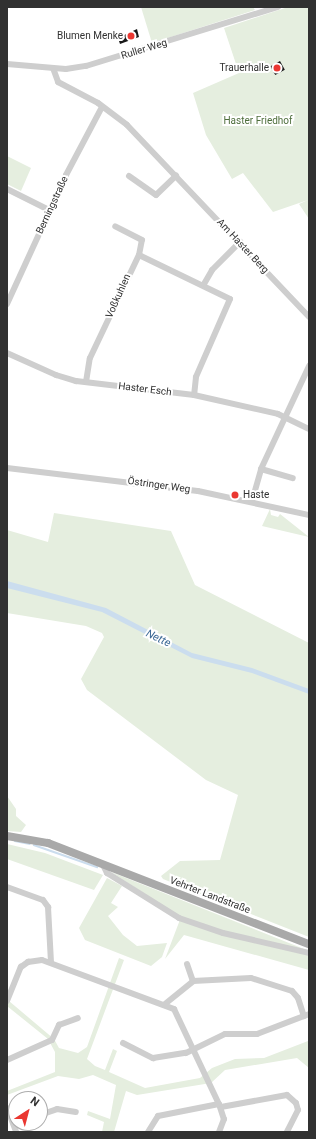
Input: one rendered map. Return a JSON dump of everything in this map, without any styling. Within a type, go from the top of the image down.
[{"type":"main road","name":"Vehrter Landstraße","points":[[7,836],[48,843],[309,944]]},
{"type":"street","name":"Ruller Weg","points":[[7,64],[53,68],[100,63],[278,7]]},
{"type":"street","name":"Am Haster Berg","points":[[53,68],[58,82],[101,109],[121,119],[240,242],[309,317]]},
{"type":"street","name":"Berningstraße","points":[[7,304],[49,210],[101,109]]},
{"type":"street","points":[[129,176],[156,195],[176,176]]},
{"type":"street","points":[[7,189],[49,210]]},
{"type":"street","points":[[115,226],[141,239],[139,255],[204,284],[230,299],[196,377],[194,395]]},
{"type":"street","points":[[204,284],[212,270],[240,242]]},
{"type":"street","name":"Voßkuhlen","points":[[86,382],[90,358],[139,255]]},
{"type":"street","name":"Haster Esch","points":[[7,353],[56,375],[86,382],[194,395],[286,416],[309,429]]},
{"type":"street","points":[[252,501],[262,468],[308,370]]},
{"type":"street","name":"Östringer Weg","points":[[7,468],[198,490],[309,515]]},
{"type":"street","points":[[262,468],[292,478]]},
{"type":"street","points":[[104,864],[107,873],[179,918],[309,953]]},
{"type":"street","points":[[7,887],[43,900],[48,907],[51,962]]},
{"type":"street","points":[[7,1000],[21,968],[34,961],[51,962],[165,1004],[179,1017],[220,1106],[224,1119],[219,1132]]},
{"type":"street","points":[[187,964],[193,981]]},
{"type":"street","points":[[123,1043],[153,1058],[193,1049],[225,1034],[256,1034],[307,1015],[292,991],[251,978],[193,981],[165,1004]]},
{"type":"street","points":[[7,1060],[52,1040],[59,1025],[78,1018]]},
{"type":"street","points":[[148,1132],[158,1116],[287,1095],[296,1103],[298,1110],[287,1132]]},
{"type":"street","points":[[48,1112],[57,1108],[76,1112]]},
{"type":"green space","points":[[141,7],[253,7],[255,10],[152,43]]},
{"type":"green space","name":"Haster Friedhof","points":[[288,7],[309,7],[309,219],[299,204],[308,200],[273,212],[243,173],[232,179],[206,135],[193,93],[239,73],[224,28]]},
{"type":"green space","points":[[7,156],[31,168],[21,191],[7,184]]},
{"type":"green space","points":[[270,509],[271,515],[278,517],[280,514],[309,537],[262,526]]},
{"type":"green space","points":[[54,513],[171,531],[195,585],[309,643],[309,937],[163,879],[161,876],[180,861],[220,860],[238,795],[206,780],[87,690],[81,679],[104,637],[102,633],[86,626],[7,613],[7,530],[48,542]]},
{"type":"green space","points":[[7,796],[16,809],[16,816],[26,825],[21,832],[7,831]]},
{"type":"green space","points":[[7,844],[45,853],[103,875],[94,890],[7,859]]},
{"type":"green space","points":[[111,872],[309,951],[309,970],[184,935],[165,959],[181,917]]},
{"type":"green space","points":[[107,878],[122,886],[111,903],[118,907],[108,916],[123,935],[137,946],[167,943],[162,957],[151,966],[85,940],[79,928]]},
{"type":"green space","points":[[119,958],[124,960],[87,1059],[95,1066],[105,1070],[113,1049],[117,1051],[109,1072],[145,1088],[200,1078],[212,1068],[235,1059],[264,1058],[308,1041],[309,1068],[297,1058],[225,1070],[211,1083],[137,1095],[126,1091],[114,1132],[102,1132],[104,1122],[87,1115],[88,1111],[110,1119],[116,1085],[93,1075],[79,1079],[58,1076],[18,1091],[8,1091],[7,1095],[7,1091],[55,1072],[55,1052],[48,1039],[7,1006],[9,1001],[54,1039],[59,1048],[78,1053],[87,1047]]},
{"type":"water","name":"Nette","points":[[7,581],[106,608],[192,653],[252,668],[309,689],[309,694],[252,673],[192,658],[102,612],[7,588]]},
{"type":"building","name":"Blumen Menke","points":[[137,29],[139,37],[120,44],[118,38]]},
{"type":"building","name":"Trauerhalle","points":[[280,61],[285,70],[275,75],[270,66]]},
{"type":"waterway","points":[[15,841],[30,844]]},
{"type":"waterway","points":[[34,845],[97,867]]},
{"type":"place","name":"Blumen Menke","points":[[131,36]]},
{"type":"place","name":"Trauerhalle","points":[[277,68]]},
{"type":"place","name":"Haste","points":[[235,495]]}]
